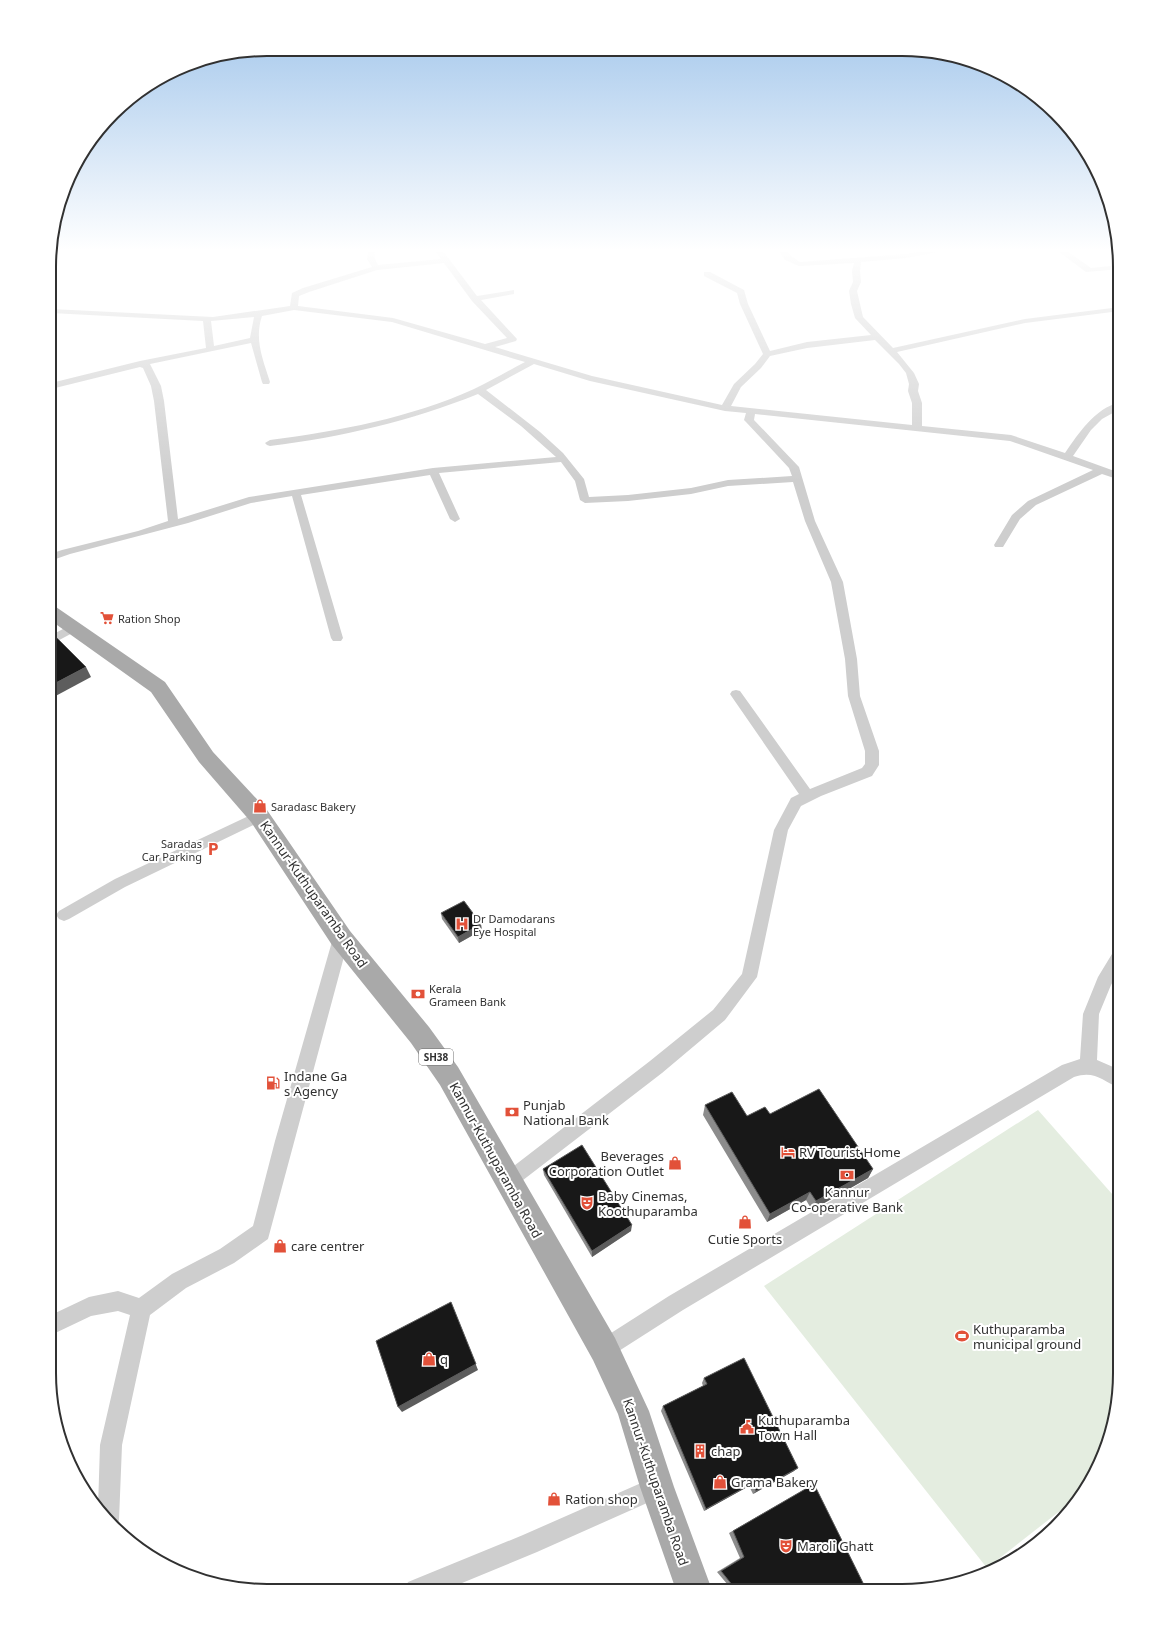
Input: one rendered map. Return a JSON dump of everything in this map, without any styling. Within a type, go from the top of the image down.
[{"type":"main road","name":"Kannur-Kuthuparamba Road","points":[[56,615],[158,687],[206,757],[259,816],[341,938],[420,1036],[449,1076],[604,1349],[633,1410],[657,1487],[692,1584]]},
{"type":"street","points":[[208,328],[210,349]]},
{"type":"street","points":[[254,328],[254,340],[266,382]]},
{"type":"street","points":[[419,328],[531,362],[590,378],[725,408],[750,412],[1011,438],[1068,457],[1113,475]]},
{"type":"street","points":[[486,347],[513,339],[502,328]]},
{"type":"street","points":[[755,328],[767,354]]},
{"type":"street","points":[[868,328],[910,373],[914,384],[913,391],[917,403],[917,429]]},
{"type":"street","points":[[891,351],[996,328]]},
{"type":"street","points":[[725,408],[737,386],[758,366],[767,354],[807,345],[877,337]]},
{"type":"street","points":[[56,385],[140,364],[254,340]]},
{"type":"street","points":[[270,444],[392,422],[437,407],[478,390],[531,362]]},
{"type":"street","points":[[140,364],[147,366],[156,386],[173,523]]},
{"type":"street","points":[[478,390],[487,395],[540,438],[563,459],[580,480],[585,500],[628,498],[691,491],[728,483],[797,479]]},
{"type":"street","points":[[1068,457],[1094,422],[1099,417],[1113,409]]},
{"type":"street","points":[[508,1182],[656,1068],[719,1015],[749,977],[781,830],[796,802],[867,772],[872,765],[872,751],[854,696],[851,659],[837,582],[810,521],[794,467],[749,420],[750,412]]},
{"type":"street","points":[[56,556],[184,521],[249,500],[296,494],[433,471],[563,459]]},
{"type":"street","points":[[1000,545],[1016,516],[1032,503],[1102,470]]},
{"type":"street","points":[[433,471],[454,519]]},
{"type":"street","points":[[296,494],[337,638]]},
{"type":"street","points":[[56,638],[74,627]]},
{"type":"street","points":[[736,694],[808,796]]},
{"type":"street","points":[[64,915],[120,883],[259,816]]},
{"type":"street","points":[[108,1512],[111,1445],[141,1309],[179,1281],[227,1256],[261,1232],[284,1140],[341,938]]},
{"type":"street","points":[[1088,1065],[1091,1014],[1104,982],[1113,966]]},
{"type":"street","points":[[604,1349],[676,1303],[1068,1071],[1088,1065],[1098,1067],[1113,1076]]},
{"type":"street","points":[[56,1323],[89,1307],[118,1301],[141,1309]]},
{"type":"street","points":[[431,1584],[529,1544],[657,1487]]},
{"type":"shaded area","name":"Kuthuparamba municipal ground","points":[[1038,1110],[1113,1195],[1113,1386],[1109,1414],[1102,1441],[1085,1478],[1064,1507],[994,1562],[986,1566],[764,1286]]},
{"type":"building","points":[[56,637],[86,667],[56,683]]},
{"type":"building","name":"Dr Damodarans Eye Hospital","points":[[464,901],[481,924],[458,937],[441,913]]},
{"type":"building","name":"RV Tourist Home","points":[[819,1089],[873,1169],[816,1201],[810,1192],[770,1214],[705,1105],[732,1092],[747,1116],[765,1107],[770,1114]]},
{"type":"building","name":"Baby Cinemas, Koothuparamba","points":[[582,1145],[632,1225],[592,1251],[543,1169]]},
{"type":"building","name":"q","points":[[451,1302],[476,1364],[398,1407],[376,1341]]},
{"type":"building","points":[[744,1358],[798,1468],[756,1491],[753,1483],[706,1509],[663,1406],[707,1384],[704,1378]]},
{"type":"building","name":"Maroli Ghatt","points":[[814,1484],[864,1584],[731,1584],[721,1571],[744,1557],[733,1531]]},
{"type":"place","name":"Ration Shop","points":[[107,618]]},
{"type":"place","name":"Saradasc Bakery","points":[[260,806]]},
{"type":"place","name":"Saradas Car Parking","points":[[213,849]]},
{"type":"place","name":"Dr Damodarans Eye Hospital","points":[[462,924]]},
{"type":"place","name":"Kerala Grameen Bank","points":[[418,994]]},
{"type":"place","name":"Indane Ga s Agency","points":[[273,1083]]},
{"type":"place","name":"Punjab National Bank","points":[[512,1112]]},
{"type":"place","name":"RV Tourist Home","points":[[788,1152]]},
{"type":"place","name":"Beverages Corporation Outlet","points":[[675,1163]]},
{"type":"place","name":"Kannur Co-operative Bank","points":[[847,1175]]},
{"type":"place","name":"Baby Cinemas, Koothuparamba","points":[[587,1203]]},
{"type":"place","name":"Cutie Sports","points":[[745,1222]]},
{"type":"place","name":"care centrer","points":[[280,1246]]},
{"type":"place","name":"Kuthuparamba municipal ground","points":[[962,1336]]},
{"type":"place","name":"q","points":[[429,1359]]},
{"type":"place","name":"Kuthuparamba Town Hall","points":[[747,1427]]},
{"type":"place","name":"chap","points":[[700,1451]]},
{"type":"place","name":"Grama Bakery","points":[[720,1482]]},
{"type":"place","name":"Ration shop","points":[[554,1499]]},
{"type":"place","name":"Maroli Ghatt","points":[[786,1546]]}]
